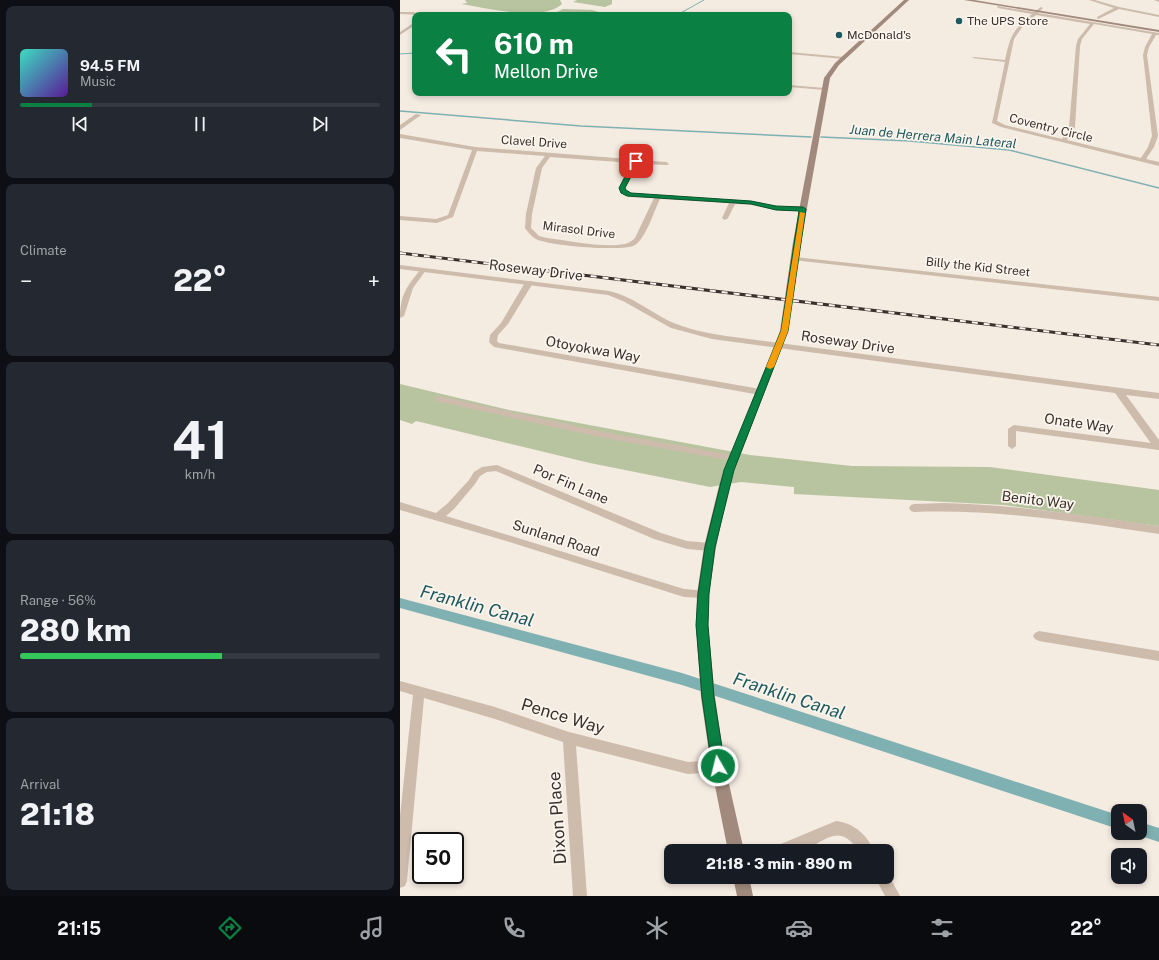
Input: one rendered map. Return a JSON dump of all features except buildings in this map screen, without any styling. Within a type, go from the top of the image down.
[{"type":"main road","points":[[966,0],[1038,11],[1158,33]]},
{"type":"main road","points":[[988,0],[1038,11],[1098,18],[1159,28]]},
{"type":"main road","points":[[735,844],[718,766],[704,658],[702,625],[703,594],[710,547],[725,482],[733,458],[784,331],[803,209],[825,89],[830,72],[908,1]]},
{"type":"main road","points":[[742,884],[745,896]]},
{"type":"street","points":[[1091,0],[1118,8],[1159,16]]},
{"type":"street","points":[[998,7],[1038,11],[1093,23],[1158,33],[1147,47],[1145,55],[1154,136],[1151,147],[1142,160]]},
{"type":"street","points":[[1098,18],[1118,8]]},
{"type":"street","name":"Coventry Circle","points":[[1038,11],[1021,25],[1014,36],[1006,61],[994,122],[1003,126],[1159,164]]},
{"type":"street","points":[[400,13],[412,13]]},
{"type":"street","points":[[1063,141],[1072,127],[1078,46],[1083,34],[1093,23]]},
{"type":"street","points":[[400,34],[403,30],[412,25]]},
{"type":"street","points":[[792,53],[844,58]]},
{"type":"street","points":[[974,58],[1006,61]]},
{"type":"street","points":[[792,86],[825,89]]},
{"type":"street","points":[[400,128],[418,115]]},
{"type":"street","name":"Clavel Drive","points":[[400,136],[437,144],[475,149],[666,164]]},
{"type":"street","points":[[400,218],[437,221],[452,216],[475,149]]},
{"type":"street","name":"Mirasol Drive","points":[[549,154],[539,168],[529,214],[528,230],[537,237],[548,240],[610,247],[632,244],[638,239],[657,198]]},
{"type":"street","points":[[636,161],[622,186],[623,192],[634,196],[751,202],[781,208],[803,209]]},
{"type":"street","points":[[725,218],[733,202]]},
{"type":"street","name":"Billy the Kid Street","points":[[795,259],[1159,299]]},
{"type":"street","name":"Roseway Drive","points":[[400,267],[609,293],[631,301],[659,319],[684,329],[779,346],[1159,396]]},
{"type":"street","points":[[400,316],[409,288],[424,270]]},
{"type":"street","name":"Otoyokwa Way","points":[[529,283],[504,324],[494,335],[494,342],[497,345],[760,392]]},
{"type":"street","points":[[1118,391],[1159,447]]},
{"type":"street","points":[[440,399],[599,434],[733,458]]},
{"type":"street","name":"Onate Way","points":[[1012,446],[1012,429],[1014,428],[1159,447]]},
{"type":"street","name":"Por Fin Lane","points":[[437,517],[451,506],[477,474],[485,469],[497,468],[658,536],[687,545],[710,547]]},
{"type":"street","name":"Sunland Road","points":[[400,506],[684,593],[703,594]]},
{"type":"street","name":"Benito Way","points":[[914,508],[948,506],[1009,510],[1159,530]]},
{"type":"street","points":[[1039,636],[1159,656]]},
{"type":"street","name":"Pence Way","points":[[400,686],[495,713],[569,738],[688,768],[718,766]]},
{"type":"street","points":[[400,881],[419,692]]},
{"type":"street","name":"Dixon Place","points":[[569,738],[580,896]]},
{"type":"street","points":[[798,844],[836,828],[844,828],[854,834],[862,844]]},
{"type":"street","points":[[886,884],[893,896]]},
{"type":"green space","points":[[465,0],[560,0],[562,4],[553,9],[542,12],[514,12],[499,11],[461,4],[467,3]]},
{"type":"green space","points":[[577,0],[612,0],[612,4],[605,7],[573,2]]},
{"type":"green space","points":[[563,9],[592,10],[599,12],[557,12]]},
{"type":"green space","points":[[400,384],[509,410],[750,455],[852,466],[990,467],[1159,490],[1159,526],[1004,505],[794,494],[794,487],[741,482],[710,487],[590,463],[416,421],[412,424],[400,420]]},
{"type":"waterway","points":[[682,12],[704,0]]},
{"type":"waterway","points":[[400,54],[412,53]]},
{"type":"waterway","points":[[400,111],[581,126],[811,137]]},
{"type":"waterway","name":"Juan de Herrera Main Lateral","points":[[821,137],[910,141],[1009,150],[1159,188]]},
{"type":"waterway","name":"Franklin Canal","points":[[400,603],[682,679],[1111,820]]},
{"type":"waterway","name":"Franklin Canal","points":[[1147,831],[1159,835]]},
{"type":"railway","points":[[400,253],[1159,345]]},
{"type":"slow traffic","points":[[770,367],[784,331],[802,213]]},
{"type":"place","name":"The UPS Store","points":[[959,21]]},
{"type":"place","name":"McDonald's","points":[[839,35]]},
{"type":"route","points":[[636,161],[622,186],[623,192],[629,195],[657,198],[751,202],[776,208],[803,209],[784,331],[733,458],[725,482],[710,547],[703,594],[702,625],[708,697],[718,766]]}]
